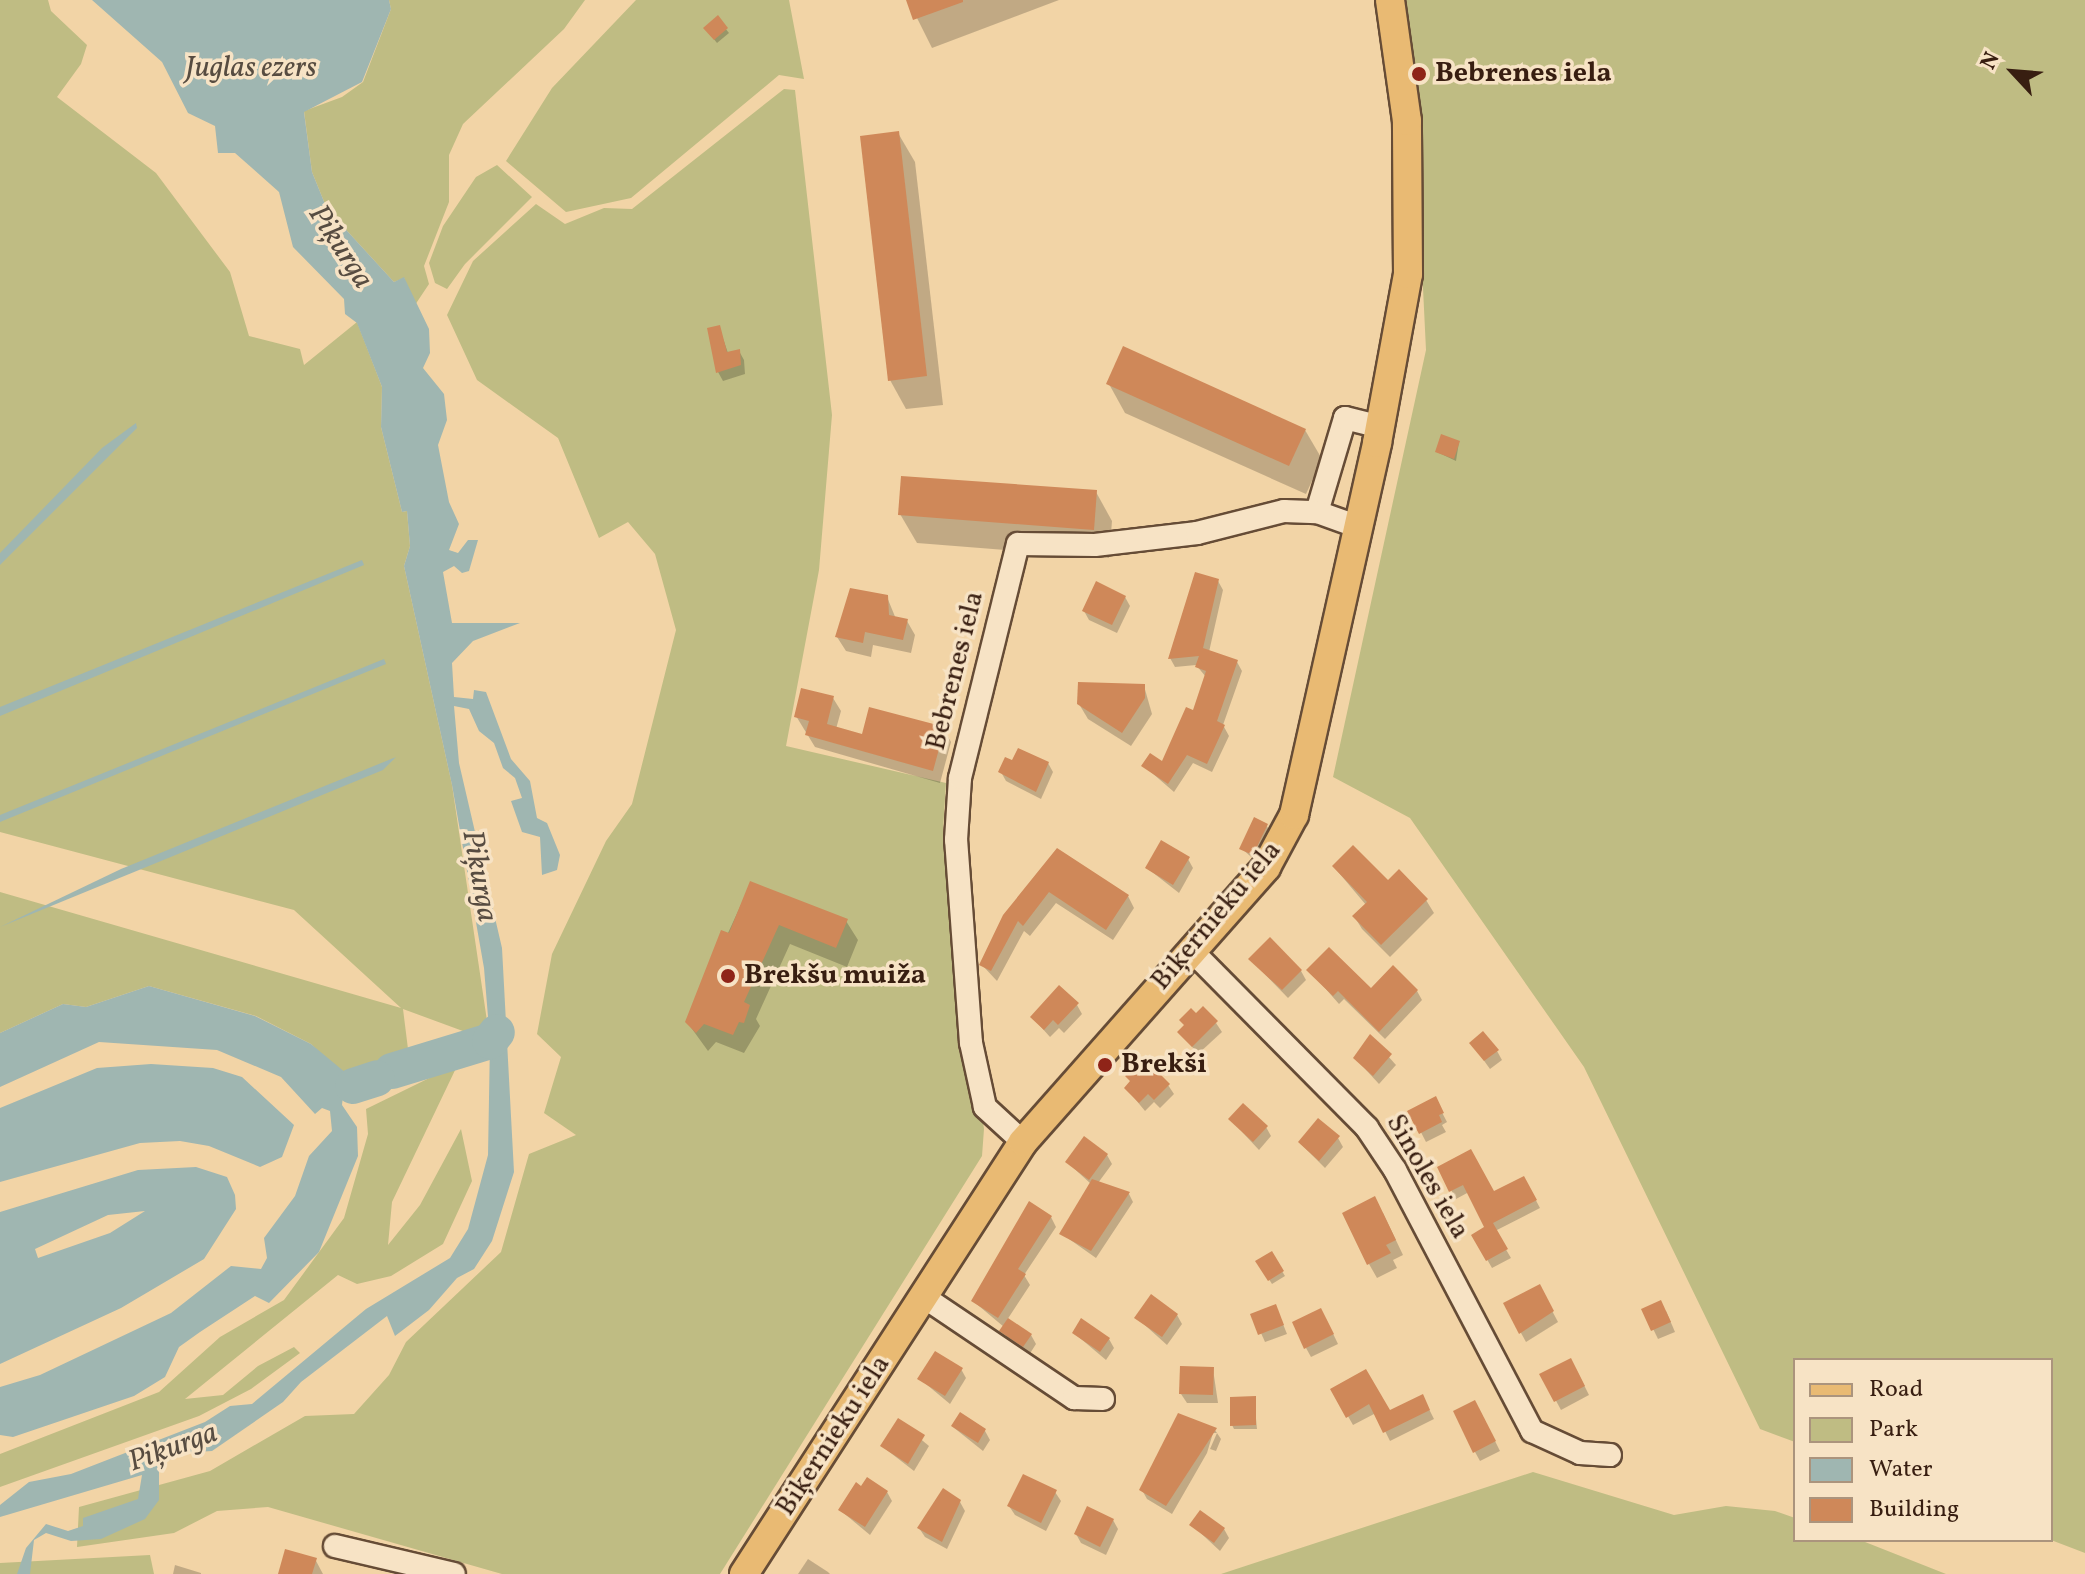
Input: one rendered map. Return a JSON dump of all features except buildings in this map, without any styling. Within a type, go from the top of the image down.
[{"type":"main road","name":"Biķernieku iela","points":[[744,1574],[1050,1104],[1266,867],[1294,815],[1359,527],[1408,274],[1407,121],[1390,0]]},
{"type":"street","points":[[1317,512],[1345,418],[1380,427]]},
{"type":"street","name":"Bebrenes iela","points":[[1023,1142],[985,1107],[974,1056],[956,840],[960,778],[1018,544],[1095,545],[1197,533],[1284,511],[1317,512],[1359,527]]},
{"type":"street","name":"Sinoles iela","points":[[1192,951],[1367,1128],[1395,1170],[1532,1431],[1567,1449],[1610,1455]]},
{"type":"street","points":[[924,1297],[1074,1398],[1103,1399]]},
{"type":"street","points":[[335,1546],[454,1574]]},
{"type":"green space","points":[[0,0],[48,0],[51,11],[87,45],[81,64],[57,97],[156,173],[230,272],[249,336],[300,349],[304,365],[357,322],[382,387],[381,427],[402,512],[407,511],[410,546],[404,566],[452,785],[490,1041],[403,1009],[409,1057],[365,1084],[343,1075],[311,1044],[256,1016],[149,986],[86,1007],[63,1004],[0,1033],[0,892],[401,1008],[294,910],[0,832]]},
{"type":"green space","points":[[389,0],[585,0],[564,29],[463,124],[449,155],[449,202],[424,266],[429,284],[415,305],[404,278],[394,282],[327,209],[312,172],[304,111],[342,97],[363,82],[391,9]]},
{"type":"green space","points":[[636,0],[789,0],[804,79],[779,75],[631,198],[566,212],[506,161],[552,88]]},
{"type":"green space","points":[[1401,0],[2085,0],[2085,1553],[2053,1541],[2053,1358],[1793,1358],[1793,1441],[1760,1429],[1584,1067],[1410,818],[1333,777],[1426,350],[1413,82]]},
{"type":"green space","points":[[784,89],[795,90],[832,415],[819,570],[786,746],[946,783],[943,831],[984,1129],[982,1156],[720,1574],[502,1574],[268,1507],[217,1511],[174,1533],[77,1547],[79,1507],[210,1471],[305,1416],[354,1414],[389,1375],[406,1342],[501,1252],[529,1154],[576,1135],[544,1113],[561,1057],[537,1034],[552,954],[606,841],[632,804],[676,630],[655,554],[628,522],[599,538],[558,438],[477,380],[447,315],[473,261],[536,204],[565,224],[604,208],[632,209]]},
{"type":"green space","points":[[497,165],[532,197],[465,264],[447,289],[435,283],[429,263],[443,226],[476,177]]},
{"type":"green space","points":[[458,1064],[392,1202],[388,1245],[420,1205],[461,1129],[472,1181],[443,1244],[391,1276],[357,1284],[338,1275],[185,1399],[223,1395],[258,1366],[294,1347],[300,1353],[251,1389],[199,1416],[0,1487],[0,1454],[159,1392],[220,1337],[284,1300],[344,1218],[368,1134],[366,1109]]},
{"type":"green space","points":[[1533,1472],[1674,1515],[1726,1506],[1775,1511],[1793,1517],[1793,1542],[1865,1542],[1946,1574],[1221,1574]]},
{"type":"green space","points":[[150,1555],[154,1574],[0,1574],[0,1563]]},
{"type":"water","points":[[92,0],[389,0],[391,9],[362,82],[304,112],[312,172],[327,209],[394,282],[404,277],[429,329],[430,353],[423,368],[444,394],[447,420],[438,445],[449,502],[459,524],[449,550],[458,553],[468,540],[478,540],[469,571],[462,573],[454,566],[443,572],[452,623],[520,623],[473,641],[452,663],[454,697],[473,699],[474,690],[486,692],[511,759],[530,781],[537,818],[547,823],[560,855],[557,870],[542,875],[540,837],[522,832],[511,801],[522,798],[515,778],[503,768],[494,743],[479,731],[469,709],[454,706],[459,763],[502,948],[514,1172],[492,1241],[474,1269],[457,1278],[429,1310],[395,1336],[387,1316],[301,1382],[283,1402],[212,1451],[182,1453],[159,1466],[159,1500],[145,1519],[101,1539],[71,1541],[46,1533],[34,1540],[30,1574],[17,1574],[26,1548],[46,1524],[68,1531],[83,1526],[83,1518],[138,1499],[142,1475],[0,1517],[0,1505],[29,1482],[71,1474],[205,1422],[230,1406],[252,1404],[366,1309],[450,1258],[468,1229],[488,1155],[490,1041],[484,968],[452,785],[404,566],[410,546],[407,511],[402,512],[381,427],[382,387],[357,323],[345,314],[344,299],[293,247],[279,192],[235,153],[218,153],[215,126],[188,113],[162,62]]},
{"type":"water","points":[[136,423],[137,428],[0,565],[0,553],[102,448]]},
{"type":"water","points":[[362,560],[364,565],[0,716],[0,707]]},
{"type":"water","points":[[384,659],[386,664],[0,822],[0,815]]},
{"type":"water","points":[[396,757],[383,770],[0,927],[121,869]]},
{"type":"water","points":[[149,986],[255,1016],[311,1044],[352,1078],[351,1093],[343,1096],[342,1105],[357,1127],[358,1156],[319,1252],[269,1303],[255,1296],[200,1332],[179,1347],[165,1377],[134,1396],[13,1437],[0,1435],[0,1387],[40,1375],[171,1313],[231,1266],[261,1269],[267,1258],[264,1238],[295,1196],[309,1156],[332,1131],[330,1111],[322,1108],[315,1114],[281,1077],[217,1050],[99,1042],[0,1087],[0,1033],[63,1004],[86,1007]]},
{"type":"water","points":[[151,1064],[213,1068],[242,1077],[294,1125],[282,1157],[260,1167],[209,1146],[180,1141],[140,1143],[0,1182],[0,1108],[97,1068]]},
{"type":"water","points":[[196,1167],[227,1177],[235,1195],[236,1209],[204,1259],[121,1308],[0,1364],[0,1212],[138,1170]],"holes":[[[145,1211],[110,1233],[38,1258],[35,1249],[108,1215]]]},
{"type":"waterway","points":[[392,1071],[490,1041],[497,1032]]},
{"type":"waterway","points":[[353,1086],[377,1078]]},
{"type":"place","name":"Bebrenes iela","points":[[1419,74]]},
{"type":"place","name":"Brekšu muiža","points":[[728,976]]},
{"type":"place","name":"Brekši","points":[[1105,1065]]},
{"type":"water label","name":"Juglas ezers","points":[[251,68]]},
{"type":"water label","name":"Piķurga","points":[[340,247]]},
{"type":"water label","name":"Piķurga","points":[[479,876]]},
{"type":"water label","name":"Piķurga","points":[[173,1448]]}]
